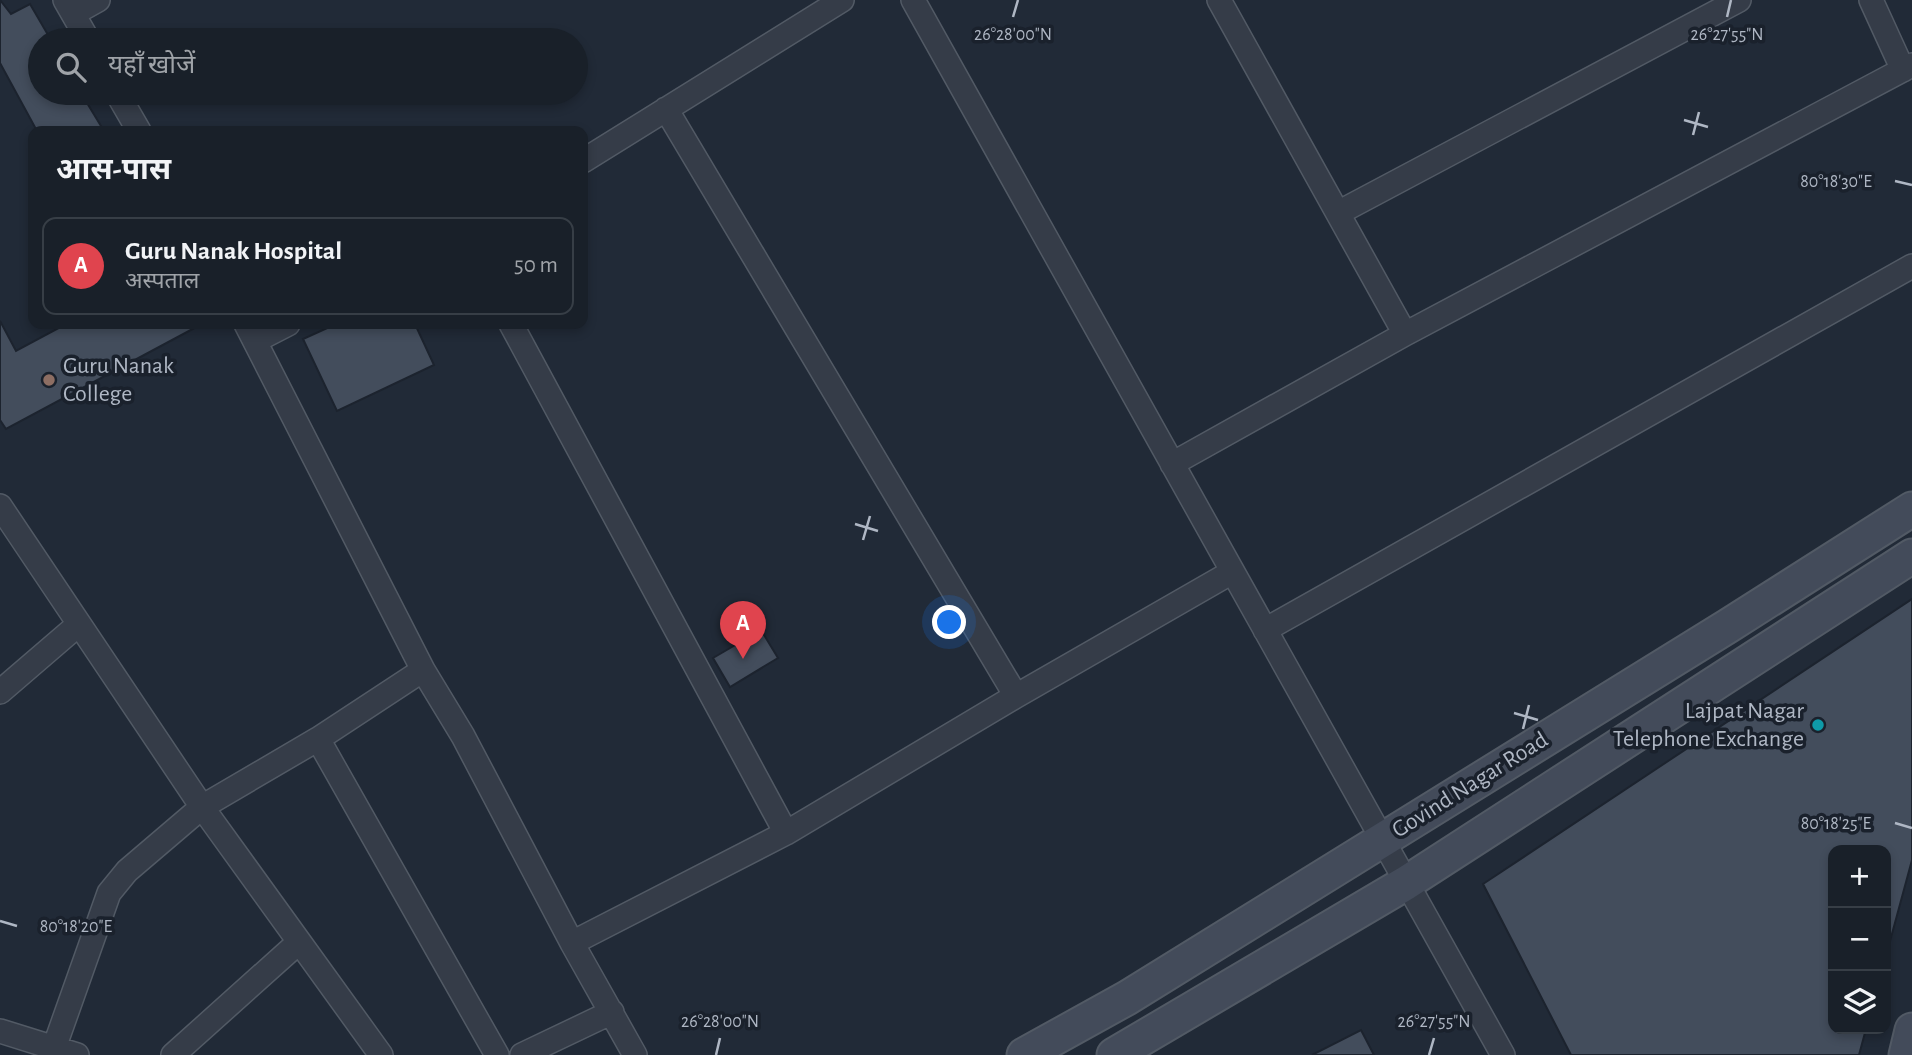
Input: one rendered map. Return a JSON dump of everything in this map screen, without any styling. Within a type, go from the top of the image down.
[{"type":"main road","name":"Govind Nagar Road","points":[[1024,1055],[1127,998],[1912,509]]},
{"type":"main road","name":"Govind Nagar Road","points":[[1114,1055],[1406,883],[1912,556]]},
{"type":"main road","points":[[1906,1055],[1912,1030]]},
{"type":"street","points":[[81,28],[69,7],[98,0]]},
{"type":"street","points":[[588,158],[842,0]]},
{"type":"street","points":[[913,0],[1503,1055]]},
{"type":"street","points":[[1219,0],[1405,334]]},
{"type":"street","points":[[1338,213],[1738,0]]},
{"type":"street","points":[[1172,464],[1405,334],[1907,68],[1871,0]]},
{"type":"street","points":[[124,105],[136,126]]},
{"type":"street","points":[[666,109],[1016,696]]},
{"type":"street","points":[[1265,630],[1912,266]]},
{"type":"street","points":[[514,329],[786,833]]},
{"type":"street","points":[[250,332],[423,670],[463,736],[572,943],[635,1055]]},
{"type":"street","points":[[0,506],[202,807],[382,1055]]},
{"type":"street","points":[[572,943],[786,833],[1016,696],[1233,572]]},
{"type":"street","points":[[0,692],[79,624]]},
{"type":"street","points":[[54,1048],[109,893],[127,871],[202,807],[318,739],[423,670]]},
{"type":"street","points":[[318,739],[497,1055]]},
{"type":"street","points":[[173,1055],[299,942]]},
{"type":"street","points":[[522,1055],[612,1012]]},
{"type":"street","points":[[0,1031],[77,1055]]},
{"type":"building","points":[[0,0],[11,14],[30,4],[44,28],[28,28],[28,105],[88,105],[101,126],[34,126],[0,63]]},
{"type":"building","name":"Guru Nanak College","points":[[0,321],[16,351],[57,329],[193,329],[6,429],[0,420]]},
{"type":"building","points":[[325,329],[417,329],[434,365],[337,411],[303,339]]},
{"type":"building","name":"Lajpat Nagar Telephone Exchange","points":[[1912,599],[1912,860],[1891,938],[1891,845],[1828,845],[1828,1034],[1865,1034],[1859,1055],[1571,1055],[1483,884]]},
{"type":"building","points":[[761,630],[778,658],[730,687],[713,658]]},
{"type":"building","points":[[1361,1030],[1374,1055],[1312,1055]]},
{"type":"place","name":"Guru Nanak College","points":[[49,380]]},
{"type":"place","name":"Guru Nanak Hospital","points":[[743,659]]},
{"type":"place","name":"Lajpat Nagar Telephone Exchange","points":[[1818,725]]}]
